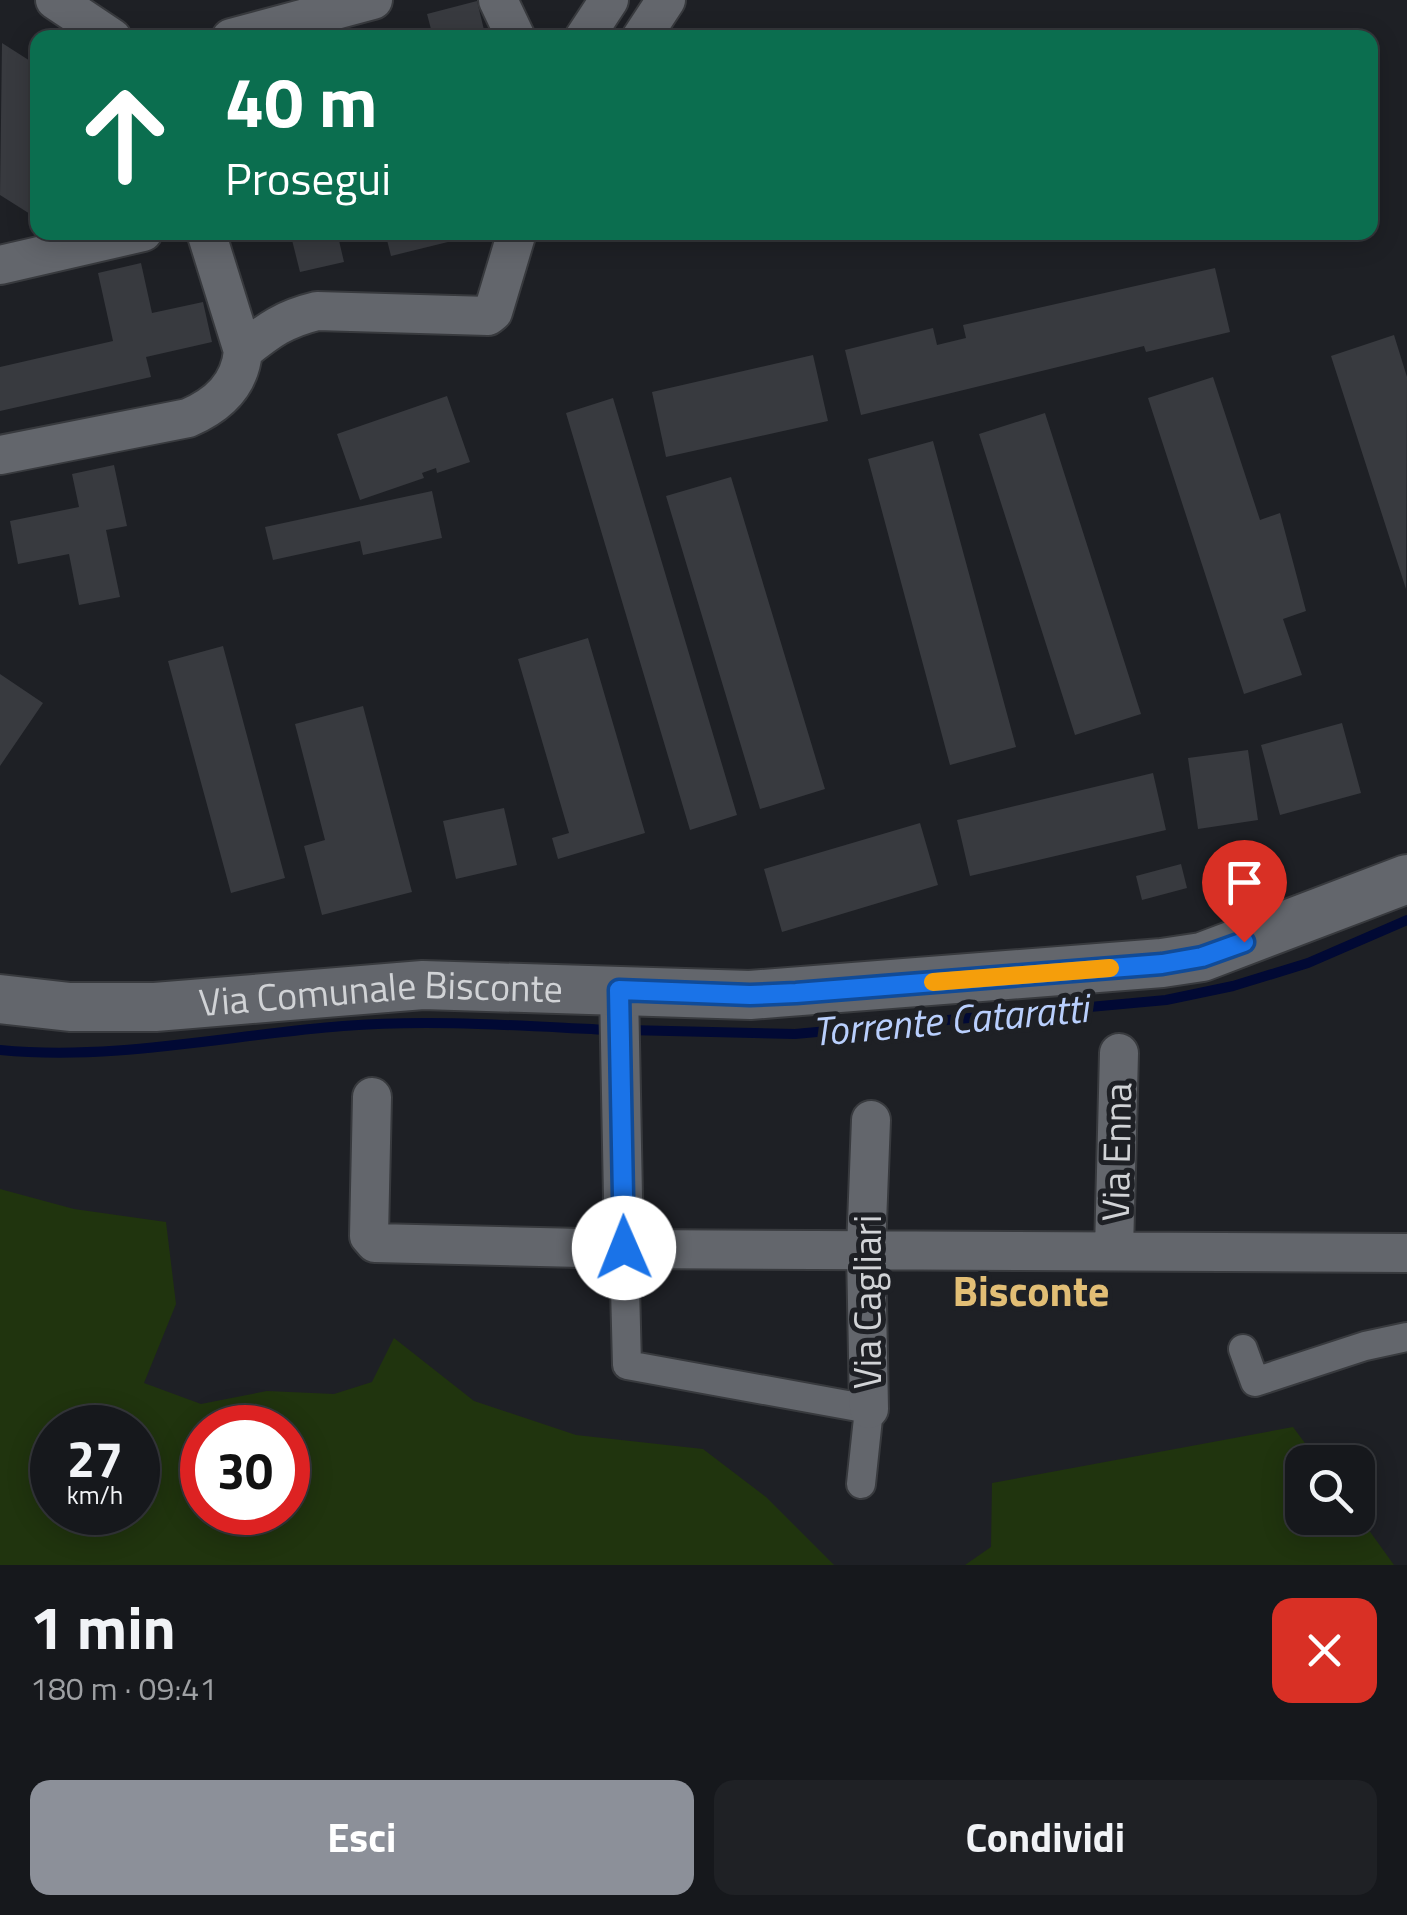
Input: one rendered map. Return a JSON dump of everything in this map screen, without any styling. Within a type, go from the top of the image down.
[{"type":"street","points":[[55,0],[100,30]]},
{"type":"street","points":[[231,0],[232,30]]},
{"type":"street","points":[[259,30],[373,0]]},
{"type":"street","points":[[498,0],[512,30]]},
{"type":"street","points":[[589,30],[608,0]]},
{"type":"street","points":[[646,30],[666,0]]},
{"type":"street","points":[[4,258],[100,240]]},
{"type":"street","points":[[0,455],[188,418],[206,410],[236,379],[243,352],[208,240]]},
{"type":"street","points":[[243,352],[269,328],[318,311],[488,316],[493,312],[515,240]]},
{"type":"street","name":"Via Comunale Bisconte","points":[[0,999],[102,1008],[423,985],[619,1002],[1162,964],[1202,957],[1407,879]]},
{"type":"street","points":[[619,1002],[627,1366],[868,1409]]},
{"type":"street","name":"Via Enna","points":[[1114,1250],[1119,1053]]},
{"type":"street","points":[[372,1097],[369,1236],[376,1243],[1407,1253]]},
{"type":"street","name":"Via Cagliari","points":[[861,1484],[868,1409],[866,1249],[871,1120]]},
{"type":"street","points":[[1242,1349],[1255,1382],[1365,1346],[1407,1337]]},
{"type":"green space","points":[[0,1189],[74,1209],[166,1222],[176,1304],[144,1383],[201,1404],[267,1391],[334,1394],[372,1382],[394,1338],[474,1401],[576,1435],[703,1449],[766,1497],[834,1565],[0,1565]]},
{"type":"green space","points":[[1293,1427],[1306,1445],[1285,1445],[1285,1535],[1372,1535],[1394,1565],[965,1565],[991,1547],[992,1483]]},
{"type":"building","points":[[477,1],[484,30],[431,30],[427,14]]},
{"type":"building","points":[[2,43],[30,61],[30,214],[0,195]]},
{"type":"building","points":[[292,240],[339,240],[344,262],[300,272]]},
{"type":"building","points":[[387,240],[452,240],[452,241],[391,256]]},
{"type":"building","points":[[141,263],[152,313],[203,302],[212,342],[146,357],[151,377],[0,411],[0,367],[113,341],[98,273]]},
{"type":"building","points":[[1215,268],[1230,332],[1146,352],[1144,346],[861,415],[845,350],[933,328],[937,345],[966,338],[963,325]]},
{"type":"building","points":[[1394,335],[1407,377],[1406,589],[1331,356]]},
{"type":"building","points":[[813,355],[828,421],[666,457],[652,392]]},
{"type":"building","points":[[1213,377],[1260,520],[1280,513],[1306,611],[1283,619],[1302,675],[1244,694],[1148,398]]},
{"type":"building","points":[[447,396],[470,462],[437,473],[436,468],[422,473],[424,478],[360,500],[337,434]]},
{"type":"building","points":[[613,398],[737,815],[690,830],[566,413]]},
{"type":"building","points":[[1045,413],[1141,714],[1075,735],[979,434]]},
{"type":"building","points":[[933,441],[1016,747],[950,765],[868,459]]},
{"type":"building","points":[[114,465],[127,526],[106,530],[120,597],[79,605],[69,554],[18,564],[10,521],[79,507],[72,474]]},
{"type":"building","points":[[731,477],[825,789],[760,809],[666,496]]},
{"type":"building","points":[[432,491],[442,538],[363,555],[360,541],[273,560],[265,527]]},
{"type":"building","points":[[588,638],[645,833],[558,859],[552,838],[569,833],[518,659]]},
{"type":"building","points":[[223,646],[285,878],[231,893],[168,661]]},
{"type":"building","points":[[0,674],[43,703],[0,766]]},
{"type":"building","points":[[363,706],[412,892],[322,915],[304,846],[325,840],[295,724]]},
{"type":"building","points":[[1342,723],[1361,793],[1280,815],[1261,745]]},
{"type":"building","points":[[1248,750],[1258,820],[1198,829],[1188,758]]},
{"type":"building","points":[[1153,773],[1166,830],[970,876],[957,820]]},
{"type":"building","points":[[504,808],[517,865],[456,879],[443,821]]},
{"type":"building","points":[[920,823],[938,885],[782,932],[764,869]]},
{"type":"building","points":[[1181,864],[1187,888],[1142,900],[1136,876]]},
{"type":"waterway","name":"Torrente Cataratti","points":[[628,1030],[795,1034],[1166,1000],[1233,986],[1308,963],[1407,920]]},
{"type":"waterway","name":"Torrente Cataratti","points":[[0,1050],[129,1050],[376,1024],[611,1030]]},
{"type":"slow traffic","points":[[933,982],[1110,968]]},
{"type":"district","name":"Bisconte","points":[[1031,1291]]},
{"type":"route","points":[[624,1248],[619,990],[796,993],[1162,964],[1202,957],[1244,942]]}]
